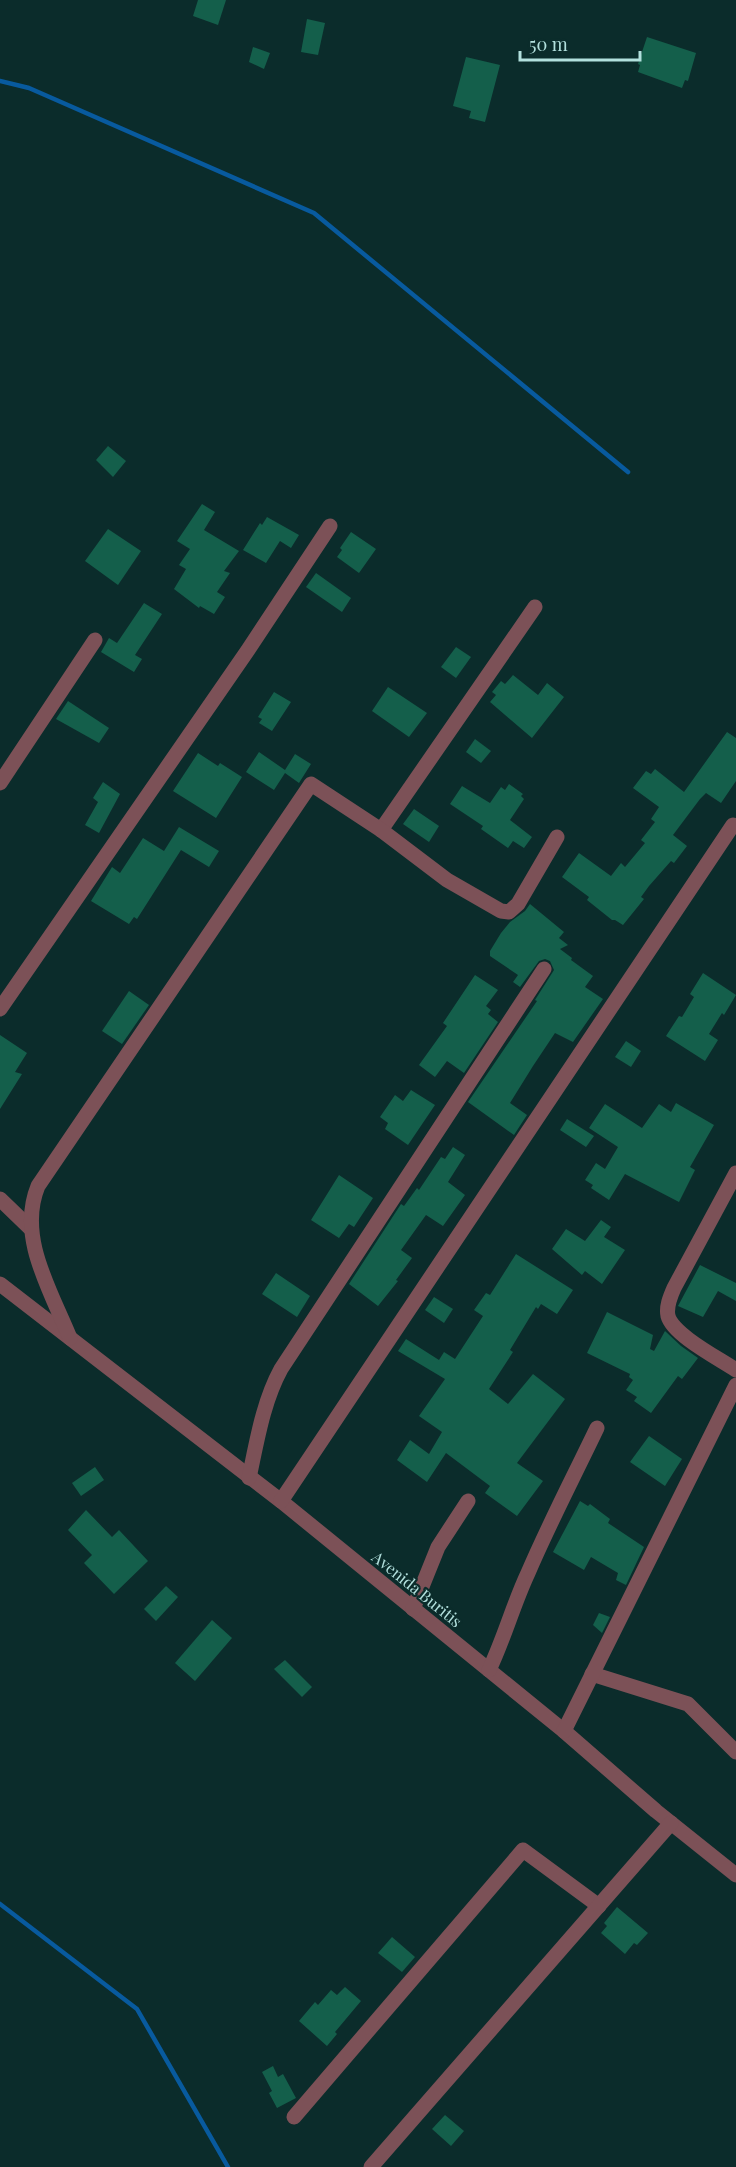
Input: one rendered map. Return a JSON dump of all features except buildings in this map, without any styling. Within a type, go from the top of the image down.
[{"type":"street","points":[[0,1009],[241,660],[330,526]]},
{"type":"street","points":[[381,830],[535,607]]},
{"type":"street","points":[[0,783],[95,640]]},
{"type":"street","points":[[70,1338],[35,1250],[30,1228],[32,1200],[39,1186],[311,784],[381,830],[447,880],[501,911],[509,912],[518,904],[557,837]]},
{"type":"street","points":[[281,1501],[733,825]]},
{"type":"street","points":[[249,1478],[265,1409],[273,1384],[281,1369],[544,969]]},
{"type":"street","points":[[736,1173],[668,1303],[668,1315],[673,1326],[736,1370]]},
{"type":"street","points":[[0,1199],[30,1228]]},
{"type":"street","name":"Avenida Buritis","points":[[0,1284],[281,1501],[564,1731],[671,1823],[736,1875]]},
{"type":"street","points":[[564,1731],[736,1385]]},
{"type":"street","points":[[489,1670],[503,1640],[528,1571],[597,1428]]},
{"type":"street","points":[[413,1609],[438,1547],[468,1501]]},
{"type":"street","points":[[592,1674],[688,1704],[736,1752]]},
{"type":"street","points":[[371,2167],[671,1823]]},
{"type":"street","points":[[294,2117],[523,1850],[599,1906]]},
{"type":"waterway","points":[[0,81],[29,88],[314,213],[628,472]]},
{"type":"waterway","points":[[0,1904],[137,2009],[228,2167]]}]
